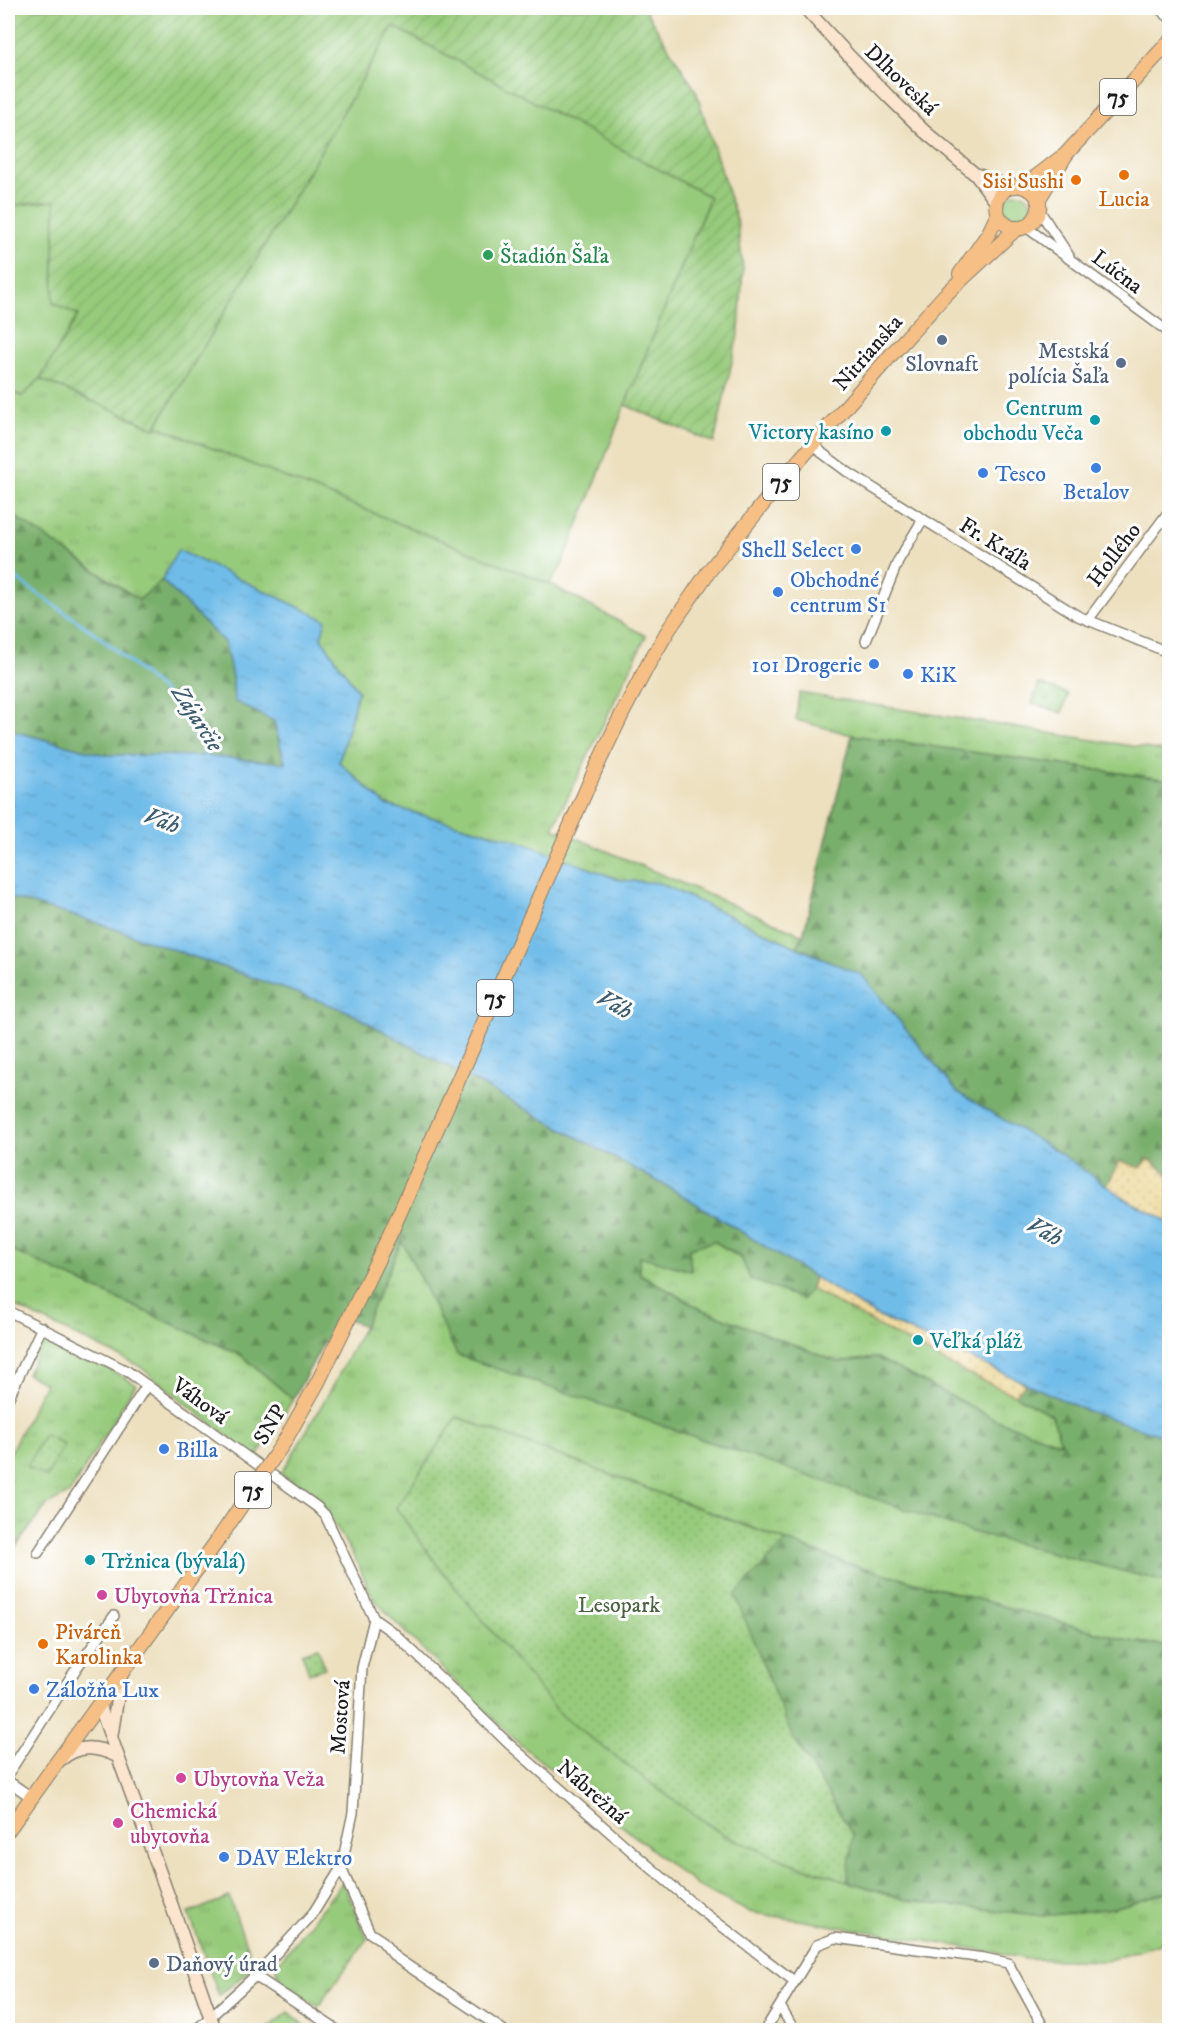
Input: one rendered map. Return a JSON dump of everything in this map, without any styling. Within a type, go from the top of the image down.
[{"type":"main road","name":"Dlhoveská","points":[[805,8],[888,96],[924,131],[976,175],[997,209]]},
{"type":"main road","name":"Nitrianska","points":[[393,1228],[596,768],[622,714],[669,629],[728,547],[891,355],[945,295],[1021,227],[1033,222],[1039,205],[1067,153],[1170,41]]},
{"type":"main road","name":"Nitrianska","points":[[945,295],[989,233],[1000,195],[1067,153]]},
{"type":"main road","name":"Dlhoveská","points":[[976,175],[1015,186]]},
{"type":"main road","points":[[1015,186],[1033,192],[1039,205]]},
{"type":"main road","points":[[997,209],[1005,224],[1021,227]]},
{"type":"main road","name":"SNP","points":[[8,1830],[220,1537],[285,1442],[318,1382],[393,1228]]},
{"type":"main road","points":[[111,1739],[121,1675]]},
{"type":"main road","points":[[99,1704],[213,2025]]},
{"type":"main road","points":[[53,1767],[68,1754],[80,1749],[93,1747],[117,1756]]},
{"type":"street","points":[[1158,8],[1170,18]]},
{"type":"street","name":"Lúčna","points":[[1039,205],[1072,260]]},
{"type":"street","name":"Lúčna","points":[[1021,227],[1072,260],[1170,333]]},
{"type":"street","name":"Fr. Kráľa","points":[[814,444],[822,453],[849,473],[1035,591],[1088,620],[1170,653]]},
{"type":"street","name":"Hollého","points":[[1088,620],[1170,510]]},
{"type":"street","points":[[866,641],[898,561],[923,519]]},
{"type":"street","name":"Váhová","points":[[8,1311],[117,1365],[317,1507],[324,1515],[374,1619]]},
{"type":"street","points":[[8,1399],[42,1328]]},
{"type":"street","points":[[38,1552],[147,1385]]},
{"type":"street","points":[[8,1774],[76,1669],[114,1616]]},
{"type":"street","name":"Mostová","points":[[196,2031],[213,2025],[312,1915],[341,1868],[352,1813],[362,1668],[374,1619]]},
{"type":"street","name":"Nábrežná","points":[[374,1619],[394,1634],[509,1743],[636,1855],[698,1908],[794,1981]]},
{"type":"street","points":[[8,1781],[31,1797]]},
{"type":"street","points":[[341,1868],[370,1933],[381,1940],[395,1957],[503,2031]]},
{"type":"street","points":[[765,2031],[817,1945],[835,1938],[1008,1963],[1045,2031]]},
{"type":"street","points":[[255,1976],[337,2031]]},
{"type":"street","points":[[780,2006],[794,2031]]},
{"type":"green space","points":[[8,8],[644,8],[696,91],[737,221],[743,268],[739,330],[714,443],[625,405],[710,197],[393,27],[155,428],[40,379],[78,315],[53,303],[55,201],[8,206]]},
{"type":"green space","points":[[393,26],[710,197],[589,499],[560,569],[550,584],[157,426],[155,428],[297,192]]},
{"type":"green space","points":[[1017,193],[1027,198],[1032,208],[1027,218],[1017,223],[1007,218],[1002,208],[1007,198]]},
{"type":"green space","points":[[55,201],[53,303],[78,315],[40,379],[22,396],[8,390],[8,206]]},
{"type":"green space","points":[[40,379],[155,428],[157,426],[550,584],[646,636],[553,828],[803,935],[797,947],[659,883],[620,880],[512,839],[386,805],[339,762],[358,691],[321,638],[178,550],[162,580],[140,600],[8,512],[8,390],[22,396]]},
{"type":"green space","points":[[8,512],[139,600],[162,580],[225,643],[233,681],[234,701],[274,721],[285,764],[206,756],[105,755],[8,730]]},
{"type":"green space","points":[[1039,684],[1068,694],[1062,713],[1032,703]]},
{"type":"green space","points":[[799,693],[1169,752],[1169,780],[852,735],[796,720]]},
{"type":"green space","points":[[852,735],[1169,780],[1169,1175],[1150,1159],[1140,1168],[1120,1161],[1107,1186],[1059,1153],[957,1092],[862,975],[797,947],[803,935]]},
{"type":"green space","points":[[8,897],[95,922],[345,1010],[679,1193],[814,1277],[811,1289],[802,1299],[750,1279],[741,1257],[714,1241],[689,1248],[691,1271],[639,1256],[640,1274],[701,1309],[838,1362],[877,1358],[999,1421],[1061,1443],[1052,1415],[1015,1395],[1026,1383],[1085,1410],[1169,1438],[1169,1583],[968,1531],[457,1355],[402,1241],[364,1326],[339,1315],[293,1399],[241,1355],[8,1249]]},
{"type":"green space","points":[[402,1241],[968,1531],[1169,1583],[1169,1646],[1129,1641],[843,1562],[457,1417],[1114,1908],[1169,1891],[1169,1941],[1106,1961],[1026,1959],[749,1912],[696,1885],[517,1742],[373,1598],[358,1564],[320,1499],[281,1474],[333,1386],[364,1326]]},
{"type":"green space","points":[[714,1241],[801,1299],[811,1289],[952,1366],[1052,1415],[1062,1444],[999,1421],[877,1358],[838,1362],[701,1309],[640,1274],[638,1255],[691,1271],[689,1248]]},
{"type":"green space","points":[[8,1249],[241,1355],[293,1399],[256,1459],[139,1366],[8,1303]]},
{"type":"green space","points":[[46,1335],[136,1384],[69,1494],[47,1505],[8,1557],[8,1457],[45,1383],[27,1374]]},
{"type":"green space","points":[[457,1417],[843,1562],[1129,1641],[1169,1646],[1169,1891],[1114,1908],[1043,1916],[906,1900],[791,1863],[724,1835],[562,1716],[471,1596]]},
{"type":"green space","name":"Lesopark","points":[[457,1417],[786,1541],[735,1595],[792,1736],[853,1835],[847,1881],[791,1863],[724,1835],[562,1716],[441,1570],[396,1508]]},
{"type":"green space","points":[[44,1434],[64,1444],[47,1477],[27,1467]]},
{"type":"green space","points":[[318,1648],[325,1668],[309,1673],[302,1653]]},
{"type":"green space","points":[[343,1882],[367,1939],[318,2007],[278,1980],[276,1966]]},
{"type":"green space","points":[[229,1897],[254,1966],[219,1996],[189,1913]]},
{"type":"green space","points":[[289,2012],[307,2027],[305,2030],[266,2030]]},
{"type":"sand","points":[[1149,1159],[1169,1175],[1169,1222],[1107,1186],[1120,1161],[1140,1168]]},
{"type":"sand","name":"Veľká pláž","points":[[814,1277],[875,1315],[1026,1383],[1015,1395],[952,1366],[811,1289]]},
{"type":"water","name":"Váh","points":[[178,550],[326,620],[321,638],[358,691],[339,762],[386,805],[512,839],[620,880],[659,883],[862,975],[957,1092],[1059,1153],[1128,1200],[1169,1222],[1169,1438],[1085,1410],[875,1315],[679,1193],[345,1010],[95,922],[8,897],[8,730],[105,755],[206,756],[285,763],[274,721],[234,701],[233,681],[225,643],[162,580]]},
{"type":"waterway","name":"Zájarčie","points":[[8,573],[99,636],[165,693],[199,742],[207,759]]},
{"type":"place","name":"Lucia","points":[[1124,175]]},
{"type":"place","name":"Sisi Sushi","points":[[1076,180]]},
{"type":"place","name":"Štadión Šaľa","points":[[488,255]]},
{"type":"place","name":"Slovnaft","points":[[942,340]]},
{"type":"place","name":"Mestská polícia Šaľa","points":[[1121,363]]},
{"type":"place","name":"Centrum obchodu Veča","points":[[1095,420]]},
{"type":"place","name":"Victory kasíno","points":[[886,431]]},
{"type":"place","name":"Betalov","points":[[1096,468]]},
{"type":"place","name":"Tesco","points":[[983,473]]},
{"type":"place","name":"Shell Select","points":[[856,549]]},
{"type":"place","name":"Obchodné centrum S1","points":[[778,592]]},
{"type":"place","name":"101 Drogerie","points":[[874,664]]},
{"type":"place","name":"KiK","points":[[908,674]]},
{"type":"place","name":"Veľká pláž","points":[[918,1340]]},
{"type":"place","name":"Billa","points":[[164,1449]]},
{"type":"place","name":"Tržnica (bývalá)","points":[[90,1560]]},
{"type":"place","name":"Ubytovňa Tržnica","points":[[102,1595]]},
{"type":"place","name":"Piváreň Karolinka","points":[[43,1644]]},
{"type":"place","name":"Záložňa Lux","points":[[34,1689]]},
{"type":"place","name":"Ubytovňa Veža","points":[[181,1778]]},
{"type":"place","name":"Chemická ubytovňa","points":[[118,1823]]},
{"type":"place","name":"DAV Elektro","points":[[224,1857]]},
{"type":"place","name":"Daňový úrad","points":[[154,1963]]}]
